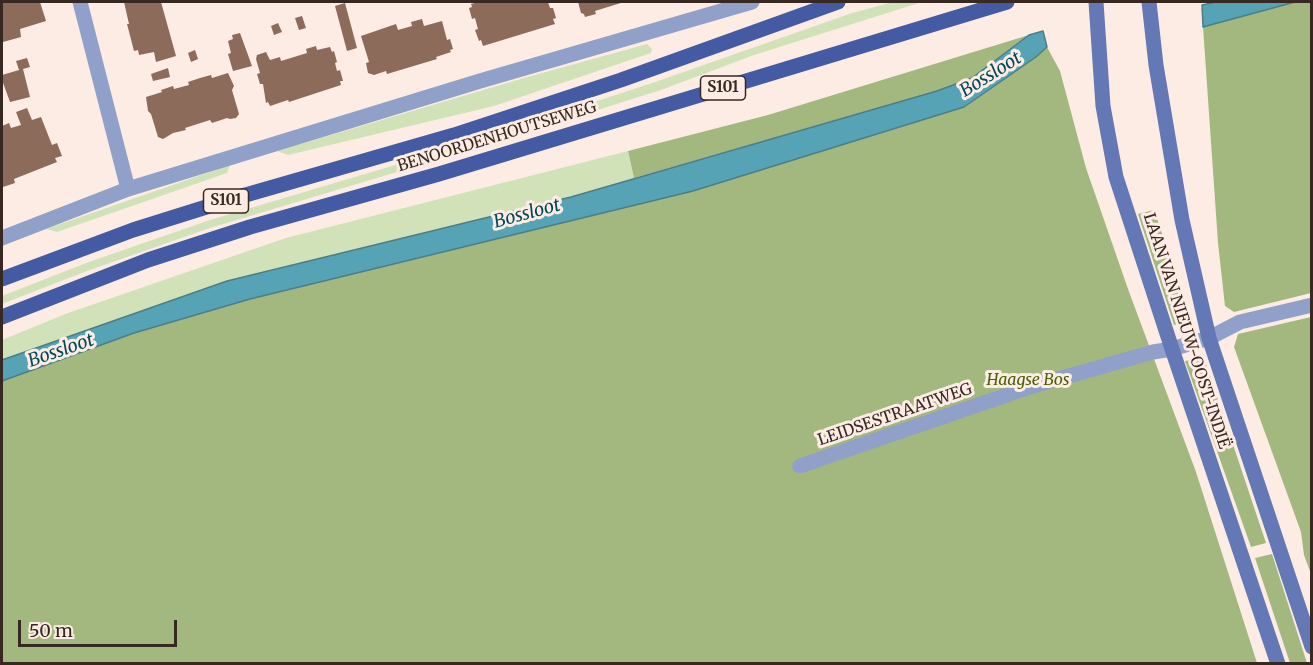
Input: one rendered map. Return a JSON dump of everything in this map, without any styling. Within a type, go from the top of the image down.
[{"type":"main road","name":"BENOORDENHOUTSEWEG","points":[[2,279],[144,227],[235,198],[454,135],[621,80],[838,2]]},
{"type":"main road","name":"BENOORDENHOUTSEWEG","points":[[2,317],[148,260],[250,227],[439,174],[1007,2]]},
{"type":"main road","name":"LAAN VAN NIEUW-OOST-INDIË","points":[[1096,2],[1103,106],[1116,177],[1278,663]]},
{"type":"main road","name":"LAAN VAN NIEUW-OOST-INDIË","points":[[1149,2],[1156,64],[1182,220],[1209,338],[1311,647]]},
{"type":"street","points":[[80,2],[128,189]]},
{"type":"street","points":[[2,238],[128,189],[491,78],[752,2]]},
{"type":"street","name":"LEIDSESTRAATWEG","points":[[800,466],[1030,387],[1209,338],[1240,322],[1311,306]]},
{"type":"green space","points":[[893,2],[922,2],[754,55],[661,90],[210,228],[87,271],[2,304],[2,296],[86,263],[210,220],[476,141],[658,81],[852,13]]},
{"type":"green space","points":[[1295,2],[1311,2],[1311,293],[1234,312],[1225,306],[1218,243],[1203,27]]},
{"type":"green space","points":[[1029,35],[982,72],[937,91],[634,178],[628,151],[768,115]]},
{"type":"green space","points":[[647,44],[652,49],[651,53],[494,106],[288,155],[277,151],[517,80]]},
{"type":"green space","name":"Haagse Bos","points":[[1047,47],[1060,71],[1086,168],[1196,472],[1257,663],[2,663],[2,381],[134,333],[250,299],[693,191],[964,107]]},
{"type":"green space","points":[[628,151],[634,178],[571,197],[227,281],[2,360],[2,340],[68,313],[286,238]]},
{"type":"green space","points":[[230,165],[227,173],[57,232],[46,229]]},
{"type":"green space","points":[[1154,210],[1192,321],[1174,325],[1138,214]]},
{"type":"green space","points":[[1312,317],[1311,574],[1304,555],[1301,532],[1234,347],[1238,334]]},
{"type":"green space","points":[[1204,358],[1266,543],[1251,547],[1185,361]]},
{"type":"green space","points":[[1272,554],[1307,663],[1290,663],[1255,558]]},
{"type":"water","points":[[1216,2],[1295,2],[1203,27],[1202,5]]},
{"type":"water","name":"Bossloot","points":[[1043,31],[1047,47],[964,107],[693,191],[250,299],[134,333],[2,381],[2,360],[227,281],[571,197],[937,91],[972,78],[1029,35]]},
{"type":"building","points":[[2,2],[40,2],[46,21],[20,29],[21,37],[3,42]]},
{"type":"building","points":[[124,2],[161,2],[176,56],[156,62],[154,52],[139,55],[138,50],[134,51]]},
{"type":"building","points":[[478,2],[548,2],[550,8],[553,8],[555,24],[483,46],[475,30],[478,29],[475,18],[472,19],[469,8],[472,7],[471,4]]},
{"type":"building","points":[[578,2],[624,2],[595,11],[596,14],[585,17],[581,13]]},
{"type":"building","points":[[345,3],[357,48],[347,51],[335,6]]},
{"type":"building","points":[[302,16],[306,28],[299,30],[295,18]]},
{"type":"building","points":[[422,19],[424,26],[442,21],[447,40],[450,39],[453,49],[450,50],[451,52],[436,57],[437,59],[387,74],[386,71],[374,75],[368,73],[366,63],[369,62],[361,36],[396,24],[398,30],[412,26],[411,22]]},
{"type":"building","points":[[278,23],[282,32],[274,35],[271,26]]},
{"type":"building","points":[[240,33],[252,66],[233,71],[228,54],[231,53],[228,41],[233,39],[232,35]]},
{"type":"building","points":[[316,46],[317,50],[330,47],[332,52],[334,51],[337,71],[340,70],[343,81],[340,81],[341,85],[289,102],[288,100],[270,106],[268,102],[266,103],[263,84],[260,84],[257,74],[260,73],[257,55],[266,52],[270,60],[280,57],[281,61],[307,53],[306,49]]},
{"type":"building","points":[[195,50],[198,59],[191,62],[188,53]]},
{"type":"building","points":[[27,58],[30,67],[23,69],[30,97],[10,102],[2,75],[19,70],[16,61]]},
{"type":"building","points":[[168,68],[170,77],[153,81],[151,74]]},
{"type":"building","points":[[228,73],[234,86],[232,90],[239,114],[236,118],[227,118],[212,123],[210,120],[185,128],[186,130],[173,133],[163,139],[158,137],[148,111],[146,97],[173,86],[174,89],[189,85],[188,82],[200,78],[211,75],[212,78]]},
{"type":"building","points":[[27,108],[32,120],[41,117],[52,145],[57,143],[62,156],[55,158],[57,162],[14,179],[15,183],[3,187],[2,126],[9,123],[11,128],[21,125],[16,112]]}]
